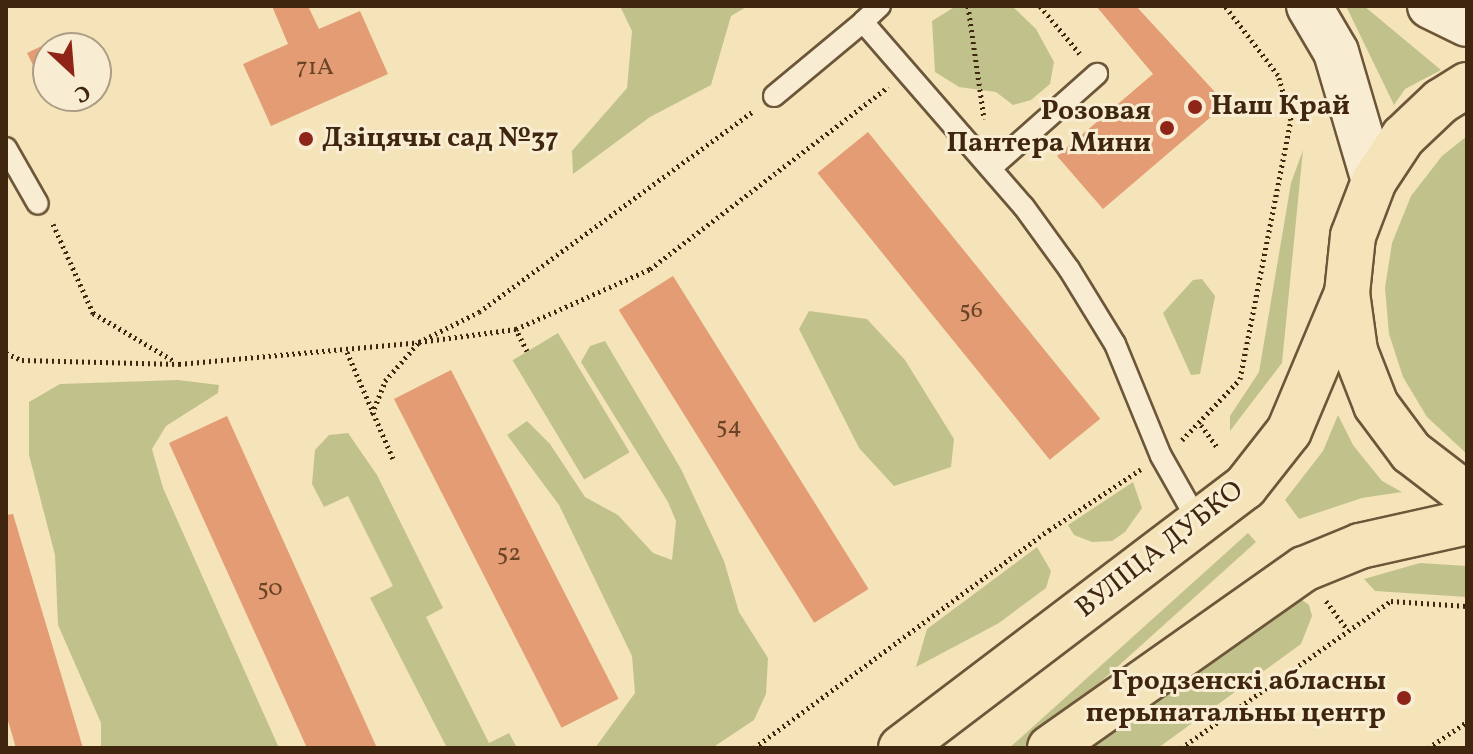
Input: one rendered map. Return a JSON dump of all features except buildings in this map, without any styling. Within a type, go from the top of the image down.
[{"type":"main road","points":[[1309,6],[1336,52],[1374,181]]},
{"type":"main road","points":[[1430,6],[1467,24]]},
{"type":"main road","points":[[1467,85],[1441,101],[1403,137],[1374,181],[1353,236],[1347,293],[1355,351],[1376,405],[1411,452],[1467,495]]},
{"type":"main road","name":"ВУЛІЦА ДУБКО","points":[[901,748],[1200,525],[1245,487],[1289,431],[1347,293]]},
{"type":"main road","points":[[1050,748],[1304,569],[1360,546],[1467,522]]},
{"type":"lane","points":[[774,96],[880,6]]},
{"type":"lane","points":[[863,22],[991,168],[1069,269],[1115,344],[1161,456],[1200,525]]},
{"type":"lane","points":[[991,168],[1097,74]]},
{"type":"lane","points":[[7,145],[38,204]]},
{"type":"path","points":[[968,6],[991,168]]},
{"type":"path","points":[[1040,6],[1097,74]]},
{"type":"path","points":[[754,748],[1049,530],[1161,456],[1201,425],[1240,379],[1291,120],[1278,75],[1225,6]]},
{"type":"path","points":[[372,414],[385,381],[419,342],[479,312],[774,96]]},
{"type":"path","points":[[6,353],[22,360],[179,364],[347,352],[516,329],[650,269],[879,96]]},
{"type":"path","points":[[38,204],[50,219],[93,313],[179,364]]},
{"type":"path","points":[[516,329],[527,351]]},
{"type":"path","points":[[347,352],[393,459]]},
{"type":"path","points":[[1201,425],[1217,447]]},
{"type":"path","points":[[1324,597],[1346,628]]},
{"type":"path","points":[[1181,748],[1346,628],[1391,601],[1467,606]]},
{"type":"path","points":[[1428,748],[1467,722]]},
{"type":"green space","points":[[620,6],[748,6],[731,16],[711,85],[650,117],[573,174],[572,151],[627,88],[632,31]]},
{"type":"green space","points":[[956,6],[1012,6],[1036,29],[1054,62],[1050,84],[1031,100],[1013,105],[996,92],[959,87],[935,72],[932,21]]},
{"type":"green space","points":[[1346,6],[1364,6],[1441,70],[1405,89],[1394,105]]},
{"type":"green space","points":[[1467,136],[1467,454],[1427,417],[1403,377],[1389,334],[1385,288],[1392,243],[1411,196],[1442,156]]},
{"type":"green space","points":[[1303,150],[1282,363],[1230,431],[1230,416],[1259,372],[1291,183]]},
{"type":"green space","points":[[1202,279],[1215,296],[1200,374],[1191,375],[1163,313],[1193,280]]},
{"type":"green space","points":[[809,311],[867,319],[905,360],[954,439],[951,467],[894,486],[859,448],[799,329]]},
{"type":"green space","points":[[558,333],[630,452],[584,479],[513,360]]},
{"type":"green space","points":[[605,341],[681,469],[724,561],[739,612],[768,658],[766,694],[754,720],[712,748],[595,748],[635,693],[632,656],[559,505],[507,435],[527,421],[550,444],[585,497],[618,515],[653,553],[672,560],[676,521],[668,502],[581,362],[590,346]]},
{"type":"green space","points":[[178,380],[219,385],[218,393],[166,426],[152,449],[163,488],[279,748],[101,748],[101,723],[58,625],[55,555],[29,455],[29,402],[60,384]]},
{"type":"green space","points":[[1338,415],[1353,445],[1382,481],[1402,492],[1362,498],[1299,519],[1285,500],[1323,451]]},
{"type":"green space","points":[[348,433],[377,475],[443,608],[426,617],[489,743],[509,733],[517,748],[447,748],[370,598],[393,586],[348,496],[324,507],[312,484],[315,450],[329,435]]},
{"type":"green space","points":[[1133,482],[1142,508],[1125,532],[1112,541],[1092,542],[1074,535],[1068,525]]},
{"type":"green space","points":[[1248,533],[1256,542],[1027,748],[1009,748]]},
{"type":"green space","points":[[1037,547],[1051,571],[1046,588],[999,623],[916,667],[927,629]]},
{"type":"green space","points":[[1420,563],[1467,566],[1467,597],[1375,591],[1364,579]]},
{"type":"green space","points":[[1298,597],[1309,605],[1312,616],[1301,644],[1158,748],[1092,748]]},
{"type":"place","name":"Наш Край","points":[[1195,107]]},
{"type":"place","name":"Розовая Пантера Мини","points":[[1167,128]]},
{"type":"place","name":"Дзіцячы сад №37","points":[[306,139]]},
{"type":"place","name":"Гродзенскі абласны перынатальны центр","points":[[1404,698]]}]
